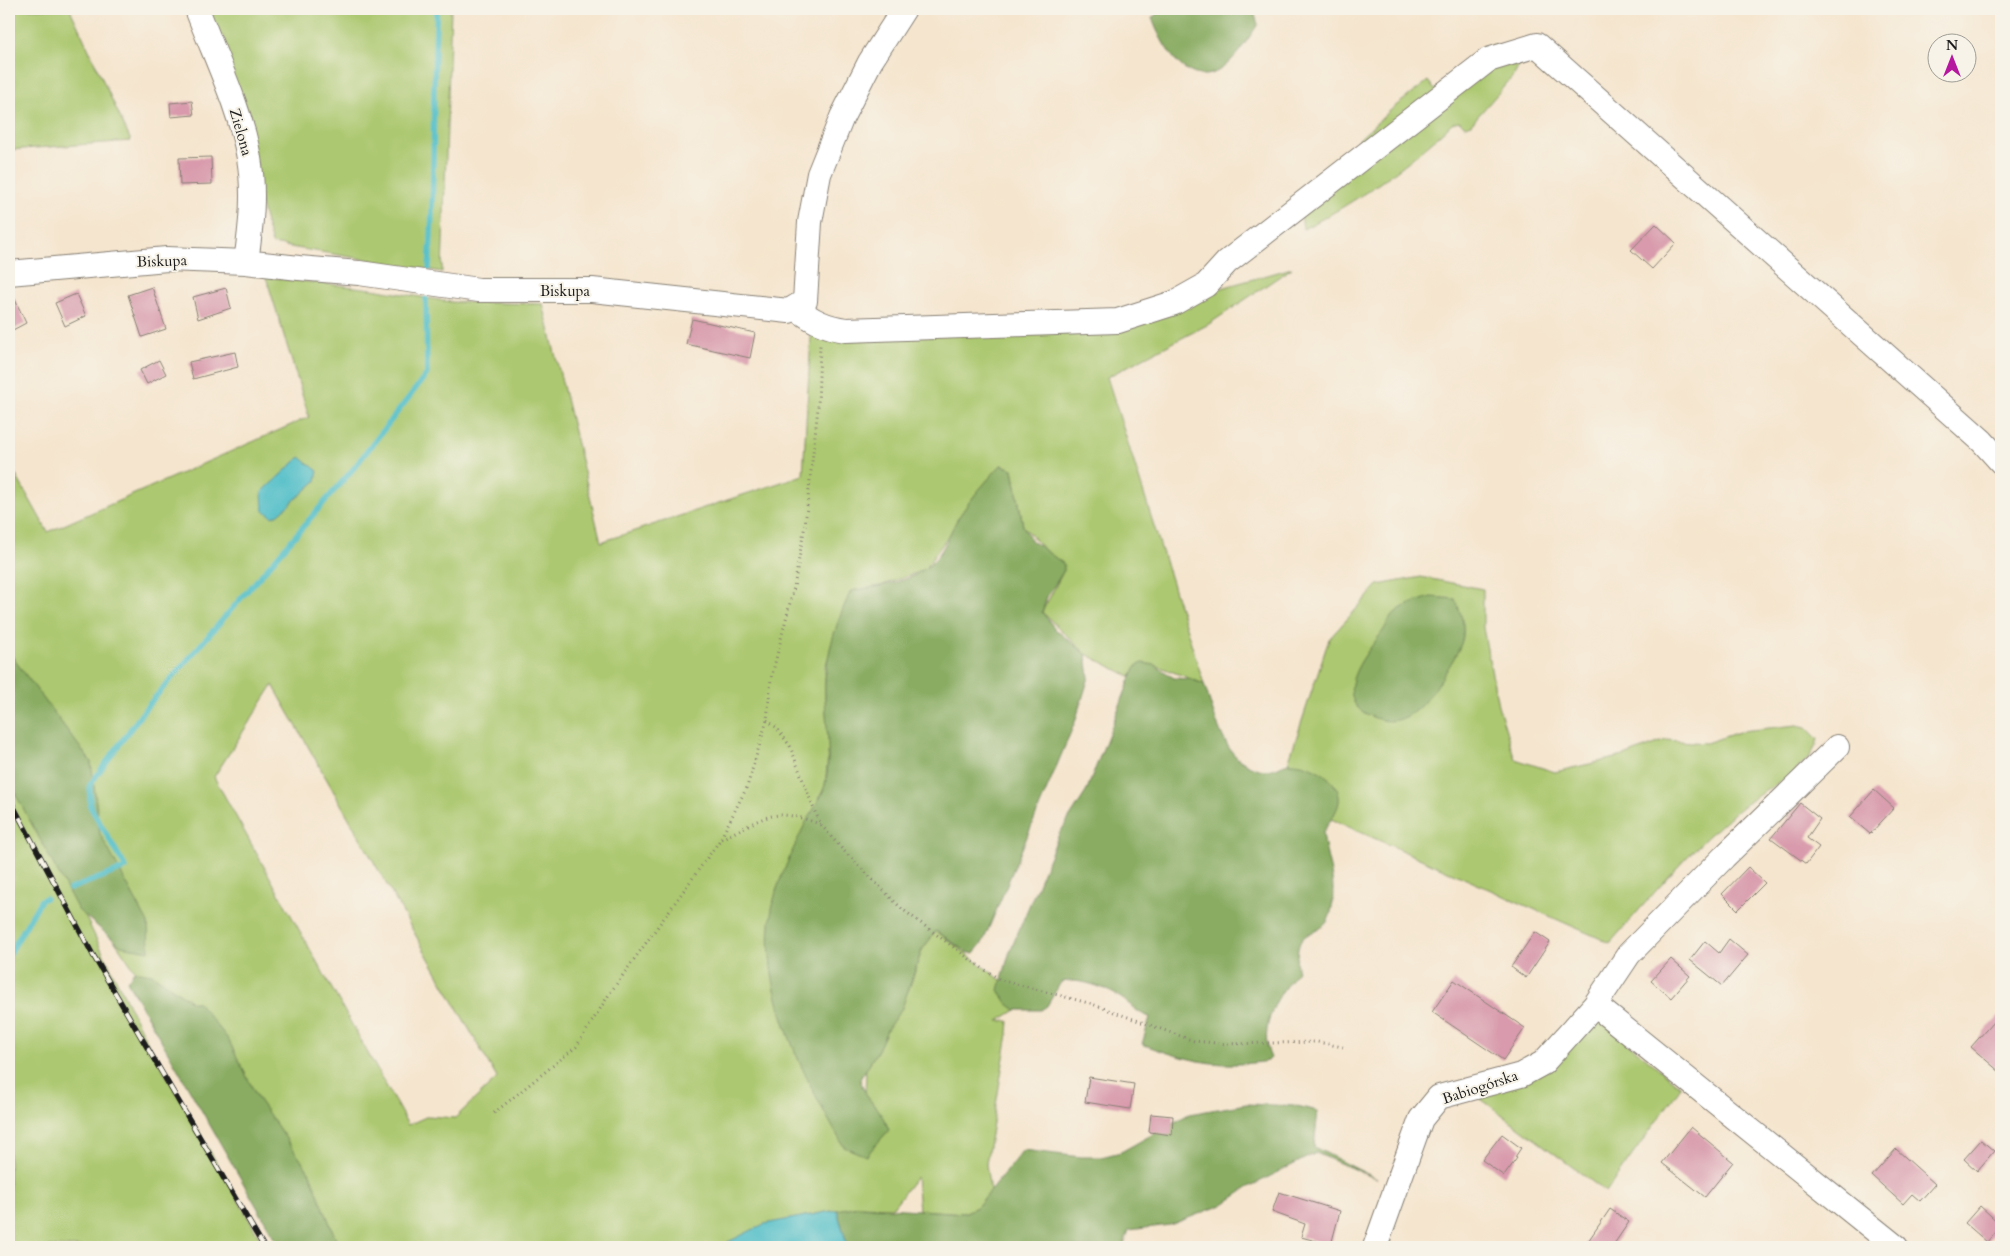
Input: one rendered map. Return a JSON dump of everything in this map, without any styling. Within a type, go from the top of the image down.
[{"type":"street","name":"Zielona","points":[[197,9],[242,129],[249,158],[253,211],[246,262]]},
{"type":"street","points":[[904,9],[870,62],[850,101],[819,174],[810,222],[805,301],[796,308],[812,321],[826,327],[846,330],[1118,321],[1174,303],[1206,285],[1227,262],[1488,60],[1537,44],[1982,440],[2001,462]]},
{"type":"street","name":"Biskupa","points":[[9,273],[167,259],[246,262],[359,273],[479,290],[592,290],[778,311],[796,308]]},
{"type":"street","name":"Babiogórska","points":[[1375,1247],[1421,1119],[1439,1098],[1521,1075],[1543,1063],[1595,1005],[1629,954],[1724,857],[1837,747]]},
{"type":"street","points":[[1595,1005],[1896,1247]]},
{"type":"path","points":[[494,1113],[576,1047],[610,993],[720,840],[747,786],[767,720],[771,679],[794,587],[804,525],[818,408],[820,343],[826,327]]},
{"type":"path","points":[[767,720],[776,727],[790,746],[822,826],[902,909],[1001,980],[1092,1004],[1194,1040],[1227,1044],[1317,1042],[1343,1047]]},
{"type":"path","points":[[720,840],[764,817],[783,813],[798,816],[822,826]]},
{"type":"green space","points":[[9,9],[70,9],[131,141],[9,150]]},
{"type":"green space","points":[[206,9],[451,9],[442,272],[272,244]]},
{"type":"green space","points":[[1162,9],[1253,9],[1258,24],[1240,50],[1224,67],[1206,75],[1195,74],[1185,69],[1176,61],[1161,39],[1152,18]]},
{"type":"green space","points":[[1493,45],[1509,48],[1521,58],[1515,74],[1471,124],[1466,126],[1459,121],[1452,123],[1382,182],[1343,207],[1303,229],[1301,213],[1360,147],[1359,139],[1393,108],[1428,81],[1435,90]]},
{"type":"green space","points":[[1292,268],[1209,324],[1107,377],[1204,684],[1155,665],[1136,666],[1131,677],[1086,654],[1042,612],[1063,572],[1023,526],[1013,469],[1001,465],[959,517],[950,534],[924,570],[880,586],[851,591],[825,667],[825,697],[829,745],[825,786],[776,891],[865,1096],[866,1066],[909,989],[922,950],[936,931],[1001,980],[1016,1010],[998,1021],[1009,1021],[1008,1034],[986,1164],[990,1191],[977,1207],[964,1213],[919,1210],[916,1177],[893,1207],[858,1206],[805,1216],[727,1243],[724,1247],[324,1247],[90,905],[9,737],[9,463],[48,532],[309,417],[266,277],[372,289],[451,302],[543,304],[601,542],[803,475],[811,336],[1070,331]],"holes":[[[273,685],[497,1078],[455,1118],[428,1116],[408,1125],[214,777]]]},
{"type":"green space","points":[[1001,465],[1013,469],[1023,526],[1031,540],[1064,564],[1063,572],[1047,597],[1042,612],[1056,630],[1086,654],[1089,677],[1075,722],[983,942],[974,953],[968,953],[936,931],[922,950],[902,1008],[888,1028],[878,1050],[860,1079],[866,1094],[886,1122],[889,1130],[866,1156],[844,1147],[795,1053],[774,984],[769,949],[771,914],[780,880],[805,824],[825,786],[828,759],[825,697],[826,670],[828,656],[840,616],[851,591],[908,578],[924,569],[937,557],[956,522],[979,489]]},
{"type":"green space","points":[[1421,577],[1483,589],[1483,628],[1498,705],[1515,759],[1555,772],[1624,756],[1666,740],[1706,743],[1742,731],[1797,725],[1806,727],[1818,739],[1814,750],[1798,769],[1743,806],[1707,837],[1610,943],[1331,819],[1335,785],[1292,763],[1288,763],[1329,639],[1378,585]]},
{"type":"green space","points":[[1431,597],[1455,599],[1460,611],[1463,630],[1463,638],[1457,653],[1425,701],[1408,716],[1398,720],[1387,721],[1366,714],[1355,705],[1352,693],[1352,683],[1355,674],[1365,655],[1394,614],[1408,605]]},
{"type":"green space","points":[[9,649],[13,658],[91,762],[100,834],[148,923],[149,951],[121,946],[78,910],[9,782]]},
{"type":"green space","points":[[1143,663],[1155,665],[1174,678],[1190,679],[1204,684],[1222,736],[1233,754],[1240,760],[1264,770],[1288,763],[1306,765],[1330,779],[1339,794],[1338,806],[1323,833],[1332,881],[1333,901],[1331,912],[1324,926],[1304,937],[1300,942],[1296,960],[1298,971],[1283,990],[1268,1024],[1266,1035],[1267,1047],[1271,1058],[1268,1061],[1234,1064],[1204,1062],[1174,1055],[1142,1044],[1150,1017],[1139,1012],[1110,992],[1094,985],[1077,981],[1061,982],[1047,1006],[1041,1010],[1016,1010],[1007,1003],[999,990],[1009,954],[1059,834],[1086,792],[1131,677],[1136,666]]},
{"type":"green space","points":[[9,761],[144,1036],[265,1247],[9,1247]]},
{"type":"green space","points":[[134,971],[152,974],[192,1002],[198,1002],[228,1039],[257,1097],[310,1173],[339,1247],[280,1247],[127,981]]},
{"type":"green space","points":[[1599,1019],[1681,1087],[1606,1192],[1477,1096]]},
{"type":"green space","points":[[1246,1104],[1297,1106],[1318,1111],[1314,1147],[1377,1179],[1316,1153],[1249,1187],[1222,1205],[1170,1225],[1129,1230],[1123,1247],[848,1247],[837,1210],[858,1206],[964,1213],[977,1207],[1023,1150],[1081,1157],[1101,1157],[1121,1152],[1189,1114]]},
{"type":"green space","points":[[1443,1243],[1462,1246],[1465,1247],[1423,1247]]},
{"type":"water","points":[[300,457],[318,471],[316,481],[279,514],[273,517],[263,510],[262,492]]},
{"type":"water","points":[[837,1210],[848,1247],[724,1247],[726,1243],[764,1224]]},
{"type":"building","points":[[192,101],[194,115],[171,117],[170,103]]},
{"type":"building","points":[[211,157],[212,184],[180,185],[179,158]]},
{"type":"building","points":[[1656,224],[1676,243],[1652,269],[1631,250]]},
{"type":"building","points":[[9,287],[26,323],[9,332]]},
{"type":"building","points":[[152,287],[166,329],[142,337],[128,295]]},
{"type":"building","points":[[226,288],[231,308],[198,319],[193,297]]},
{"type":"building","points":[[76,294],[86,316],[65,326],[55,303]]},
{"type":"building","points":[[692,319],[755,333],[750,358],[686,344]]},
{"type":"building","points":[[235,352],[238,367],[193,379],[189,362]]},
{"type":"building","points":[[159,360],[166,374],[147,384],[140,370]]},
{"type":"building","points":[[1874,790],[1894,808],[1870,834],[1850,817]]},
{"type":"building","points":[[1800,803],[1820,819],[1807,838],[1819,847],[1806,864],[1771,838]]},
{"type":"building","points":[[1748,867],[1765,883],[1738,910],[1722,894]]},
{"type":"building","points":[[1535,932],[1550,942],[1526,978],[1511,967]]},
{"type":"building","points":[[1729,939],[1748,955],[1722,986],[1690,960],[1705,941],[1719,953]]},
{"type":"building","points":[[1671,959],[1690,976],[1671,998],[1651,981]]},
{"type":"building","points":[[1454,980],[1525,1028],[1503,1060],[1432,1012]]},
{"type":"building","points":[[2001,1013],[2001,1073],[1971,1047]]},
{"type":"building","points":[[1089,1077],[1134,1084],[1130,1109],[1085,1102]]},
{"type":"building","points":[[1151,1114],[1173,1116],[1172,1135],[1149,1132]]},
{"type":"building","points":[[1691,1127],[1733,1162],[1705,1197],[1662,1163]]},
{"type":"building","points":[[1502,1134],[1521,1148],[1515,1157],[1517,1158],[1504,1176],[1482,1160]]},
{"type":"building","points":[[1981,1140],[1994,1151],[1977,1171],[1964,1159]]},
{"type":"building","points":[[1896,1149],[1935,1184],[1920,1201],[1912,1194],[1903,1204],[1872,1176]]},
{"type":"building","points":[[1279,1192],[1340,1211],[1331,1245],[1301,1237],[1305,1224],[1272,1212]]},
{"type":"building","points":[[1980,1206],[2001,1225],[1987,1242],[1965,1223]]},
{"type":"building","points":[[1610,1209],[1629,1222],[1612,1247],[1584,1247]]},
{"type":"waterway","points":[[429,268],[437,9]]},
{"type":"waterway","points":[[70,889],[126,868],[90,806],[90,785],[145,709],[354,468],[427,374],[426,299]]},
{"type":"waterway","points":[[9,955],[41,900],[46,898]]},
{"type":"railway","points":[[9,798],[93,955],[264,1247]]}]
